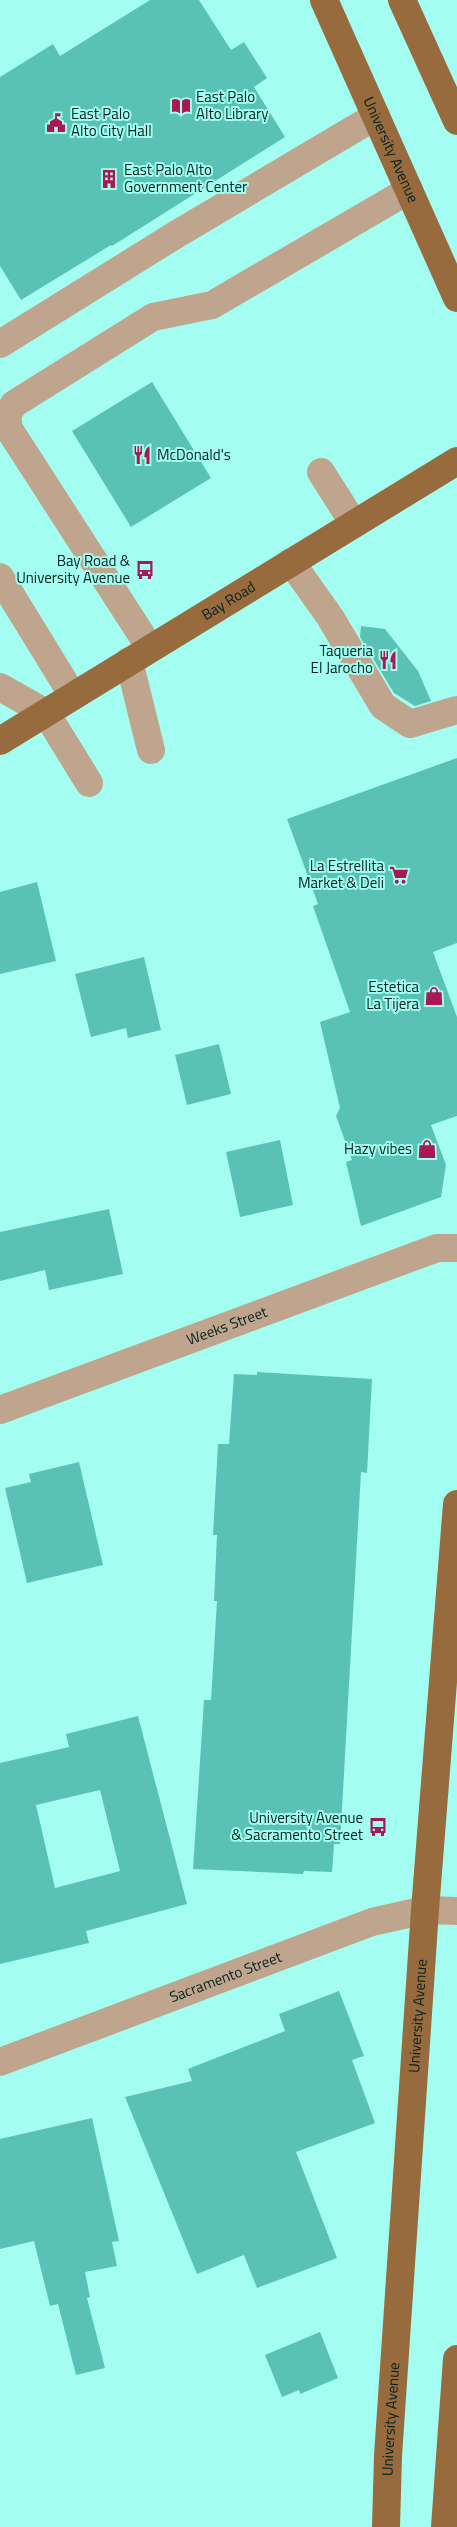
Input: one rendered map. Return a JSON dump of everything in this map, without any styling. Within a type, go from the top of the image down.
[{"type":"main road","name":"University Avenue","points":[[324,0],[457,298]]},
{"type":"main road","points":[[402,0],[457,121]]},
{"type":"main road","name":"Bay Road","points":[[0,741],[457,462]]},
{"type":"main road","name":"University Avenue","points":[[386,2527],[389,2446],[425,1910],[457,1504]]},
{"type":"main road","points":[[445,2527],[457,2360]]},
{"type":"street","points":[[0,344],[177,234],[376,116]]},
{"type":"street","points":[[152,750],[139,655],[9,429],[6,415],[14,404],[153,317],[212,305],[409,190]]},
{"type":"street","points":[[321,472],[354,524]]},
{"type":"street","points":[[291,562],[330,617],[383,706],[410,724],[457,710]]},
{"type":"street","points":[[0,577],[73,696]]},
{"type":"street","points":[[0,688],[46,713],[89,783]]},
{"type":"street","name":"Weeks Street","points":[[0,1410],[437,1248],[457,1248]]},
{"type":"street","name":"Sacramento Street","points":[[0,2062],[372,1922],[425,1910],[457,1911]]},
{"type":"building","name":"East Palo Alto Government Center","points":[[150,0],[199,0],[231,50],[244,42],[267,78],[254,87],[285,137],[112,246],[21,300],[0,266],[0,77],[53,44],[60,56]]},
{"type":"building","name":"McDonald's","points":[[152,382],[211,478],[131,527],[72,431]]},
{"type":"building","name":"Taqueria El Jarocho","points":[[361,626],[385,629],[418,671],[431,701],[415,706],[394,693],[360,637]]},
{"type":"building","points":[[457,758],[457,943],[433,952],[457,1017],[457,1116],[431,1125],[446,1165],[441,1197],[361,1226],[346,1162],[352,1160],[336,1116],[340,1108],[320,1022],[350,1012],[313,906],[318,904],[287,819]]},
{"type":"building","points":[[37,882],[56,961],[0,974],[0,892]]},
{"type":"building","points":[[144,957],[161,1030],[128,1038],[126,1028],[91,1037],[75,974]]},
{"type":"building","points":[[219,1044],[231,1094],[187,1105],[175,1055]]},
{"type":"building","points":[[280,1140],[293,1205],[240,1217],[226,1152]]},
{"type":"building","points":[[109,1209],[123,1274],[49,1290],[45,1270],[0,1281],[0,1232]]},
{"type":"building","points":[[257,1372],[372,1379],[367,1473],[361,1472],[340,1844],[334,1844],[332,1872],[304,1871],[303,1874],[193,1869],[204,1700],[211,1700],[217,1601],[214,1601],[217,1535],[213,1535],[218,1444],[229,1444],[234,1374],[257,1375]]},
{"type":"building","points":[[79,1462],[103,1565],[27,1583],[5,1488],[31,1482],[29,1474]]},
{"type":"building","points":[[138,1716],[187,1904],[86,1931],[89,1943],[0,1964],[0,1763],[69,1747],[66,1734]],"holes":[[[100,1790],[120,1871],[55,1888],[36,1805]]]},
{"type":"building","points":[[339,1991],[364,2056],[352,2060],[375,2123],[296,2152],[337,2258],[257,2288],[244,2255],[197,2274],[125,2097],[192,2081],[188,2069],[285,2031],[279,2014]]},
{"type":"building","points":[[92,2118],[119,2241],[112,2242],[117,2266],[85,2272],[90,2297],[87,2298],[105,2368],[76,2375],[58,2304],[50,2306],[34,2241],[0,2249],[0,2139]]},
{"type":"building","points":[[320,2332],[338,2378],[300,2394],[299,2390],[282,2397],[265,2355]]},
{"type":"place","name":"East Palo Alto Library","points":[[181,106]]},
{"type":"place","name":"East Palo Alto City Hall","points":[[56,123]]},
{"type":"place","name":"East Palo Alto Government Center","points":[[109,179]]},
{"type":"place","name":"McDonald's","points":[[142,455]]},
{"type":"place","name":"Bay Road & University Avenue","points":[[145,570]]},
{"type":"place","name":"Taqueria El Jarocho","points":[[388,660]]},
{"type":"place","name":"La Estrellita Market & Deli","points":[[399,875]]},
{"type":"place","name":"Estetica La Tijera","points":[[434,996]]},
{"type":"place","name":"Hazy vibes","points":[[427,1149]]},
{"type":"place","name":"University Avenue & Sacramento Street","points":[[378,1827]]}]
